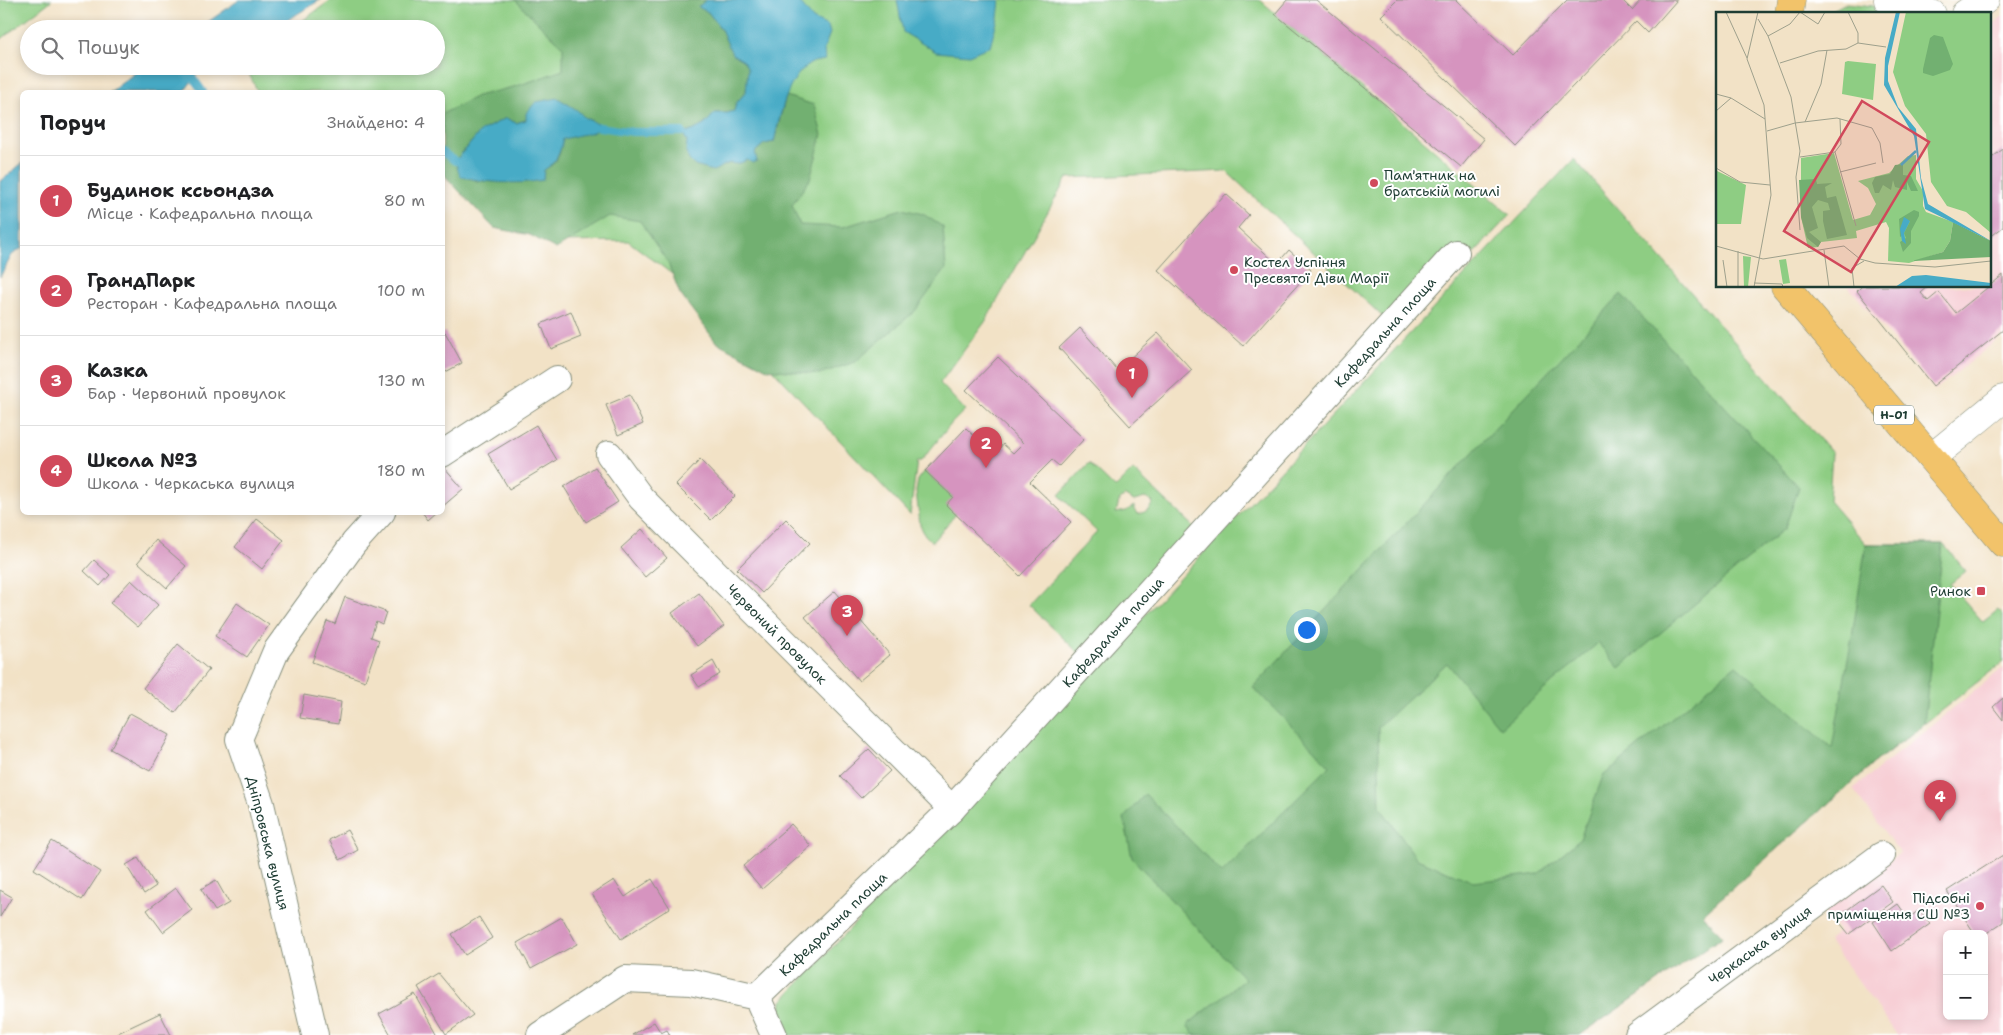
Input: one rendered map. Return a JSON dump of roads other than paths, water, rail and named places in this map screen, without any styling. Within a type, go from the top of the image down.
[{"type":"main road","name":"Н-01","points":[[1787,288],[2003,543]]},
{"type":"street","points":[[1888,0],[1926,12]]},
{"type":"street","points":[[1968,12],[1985,0]]},
{"type":"street","name":"Кафедральна площа","points":[[757,997],[952,808],[1456,253]]},
{"type":"street","points":[[445,452],[557,379]]},
{"type":"street","points":[[1931,458],[2003,399]]},
{"type":"street","name":"Червоний провулок","points":[[609,454],[640,498],[952,808]]},
{"type":"street","name":"Дніпровська вулиця","points":[[315,1035],[262,804],[239,739],[276,651],[354,543],[379,515]]},
{"type":"street","name":"Черкаська вулиця","points":[[1638,1035],[1882,855]]},
{"type":"street","points":[[540,1035],[625,979],[691,982],[757,997],[774,1035]]},
{"type":"water","points":[[239,0],[320,0],[288,20],[211,20]]},
{"type":"water","points":[[706,0],[798,0],[813,19],[828,26],[830,33],[824,49],[825,60],[812,63],[802,70],[795,79],[785,99],[774,142],[764,144],[755,152],[757,161],[753,163],[747,160],[738,164],[729,163],[713,171],[695,166],[689,160],[686,152],[687,141],[682,132],[692,131],[704,125],[715,113],[734,111],[736,103],[746,92],[748,69],[744,61],[732,54],[721,29],[708,12],[698,7]]},
{"type":"water","points":[[897,0],[1000,0],[998,18],[990,46],[969,55],[936,52],[903,32]]},
{"type":"water","points":[[132,75],[196,75],[185,90],[113,90]]},
{"type":"water","points":[[558,98],[577,110],[585,118],[596,123],[599,127],[593,132],[563,139],[557,157],[544,170],[543,180],[501,182],[460,176],[455,161],[481,131],[506,118],[516,123],[526,120],[526,113],[536,102]]},
{"type":"water","points":[[20,165],[20,249],[12,255],[0,277],[0,182]]},
{"type":"waterway","points":[[191,75],[202,90]]},
{"type":"waterway","points":[[599,127],[633,132],[682,132]]},
{"type":"waterway","points":[[445,154],[455,161]]},
{"type":"place","name":"Пам'ятник на братській могилі","points":[[1374,183]]},
{"type":"place","name":"Костел Успіння Пресвятої Діви Марії","points":[[1234,270]]},
{"type":"place","name":"Будинок ксьондза","points":[[1132,398]]},
{"type":"place","name":"ГрандПарк","points":[[986,468]]},
{"type":"place","name":"Ринок","points":[[1981,591]]},
{"type":"place","name":"Казка","points":[[847,636]]},
{"type":"place","name":"Школа №3","points":[[1940,821]]},
{"type":"place","name":"Підсобні приміщення СШ №3","points":[[1980,906]]}]
